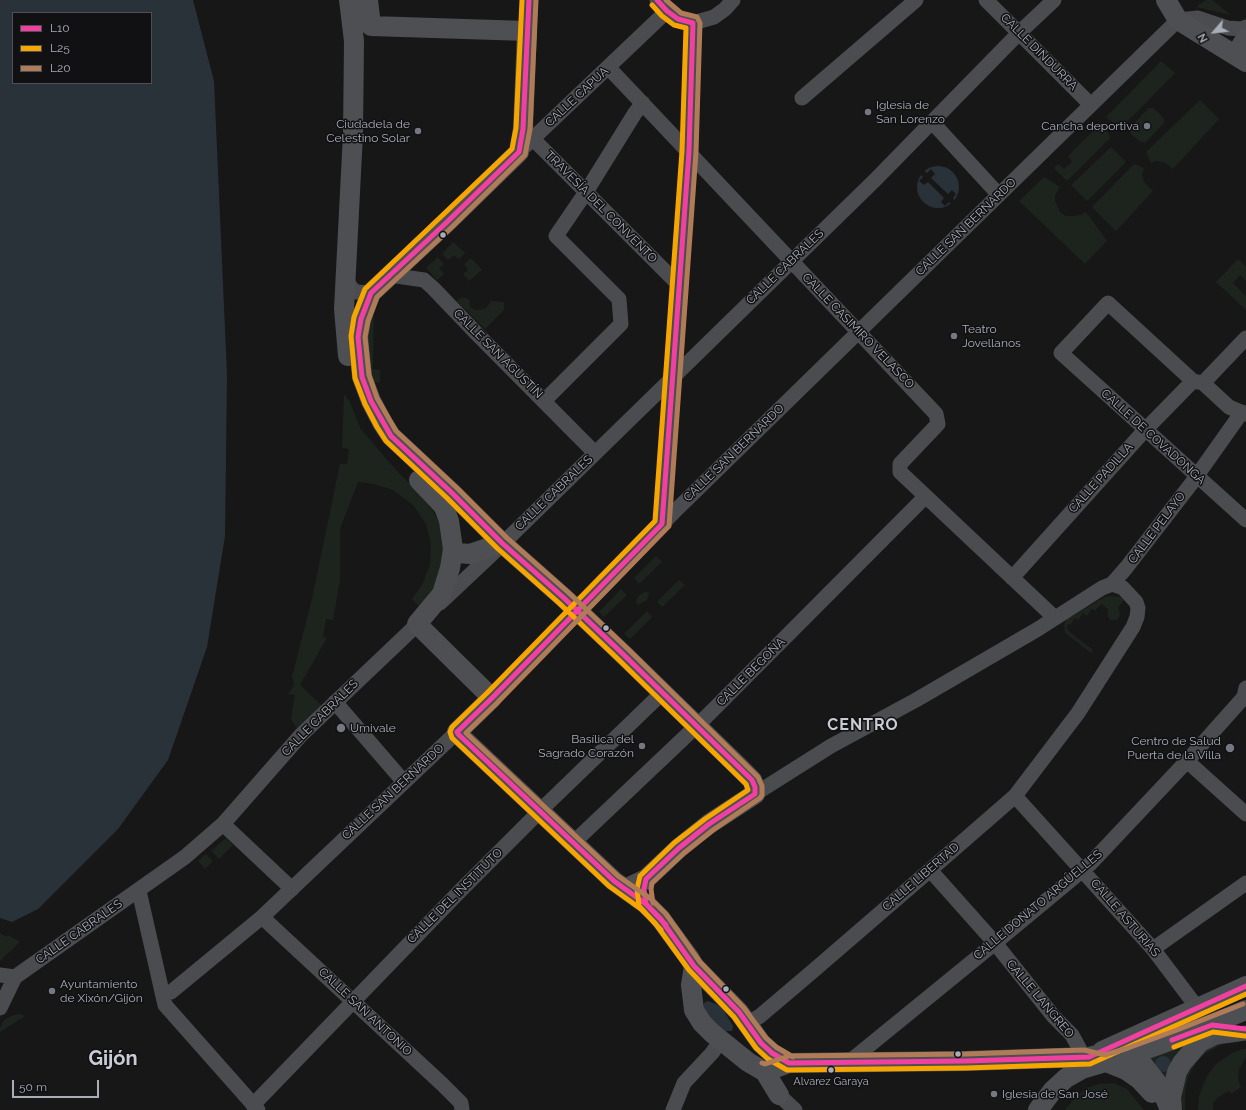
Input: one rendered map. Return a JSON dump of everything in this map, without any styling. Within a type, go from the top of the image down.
[{"type":"main road","points":[[349,0],[354,41],[353,134],[344,309],[346,346],[351,376],[358,398],[372,426],[387,447],[438,500],[444,508],[449,521],[453,549],[450,568],[442,594],[417,624],[492,698]]},
{"type":"main road","points":[[368,0],[372,26],[527,31],[525,140]]},
{"type":"main road","points":[[1166,0],[1178,20],[1243,60]]},
{"type":"main road","points":[[1243,60],[1239,52],[1246,38]]},
{"type":"main road","name":"CALLE CAPUA","points":[[371,293],[447,222],[525,140]]},
{"type":"main road","points":[[371,293],[361,319],[358,337],[362,377],[371,401],[391,436],[452,493],[502,543],[577,610],[752,780],[755,787],[755,794],[703,829],[679,848],[646,893]]},
{"type":"main road","points":[[453,549],[458,553],[470,554],[502,543]]},
{"type":"main road","name":"CALLE SAN BERNARDO","points":[[457,732],[492,698]]},
{"type":"main road","points":[[457,732],[460,738],[540,811],[614,882],[625,889],[646,893],[660,918],[694,966],[739,1012],[761,1043],[781,1058],[848,1062],[966,1061],[1093,1058],[1105,1053],[1118,1052],[1130,1055],[1141,1062],[1161,1088],[1171,1110]]},
{"type":"main road","points":[[694,966],[691,985],[694,1010],[702,1023],[722,1041],[748,1062],[765,1072],[776,1102]]},
{"type":"main road","points":[[1038,1108],[1053,1090],[1066,1078],[1082,1069],[1093,1058],[1193,1009],[1246,986]]},
{"type":"main road","points":[[693,1000],[702,993],[708,991],[722,994]]},
{"type":"main road","points":[[1130,1055],[1212,1025],[1246,1010]]},
{"type":"main road","points":[[722,1041],[733,1044],[740,1041],[745,1034],[747,1025]]},
{"type":"main road","points":[[1171,1110],[1171,1097],[1179,1068],[1212,1025]]},
{"type":"main road","points":[[765,1072],[781,1058]]},
{"type":"main road","points":[[776,1102],[779,1077],[782,1070],[781,1058]]},
{"type":"main road","points":[[1093,1058],[1126,1070],[1138,1078],[1166,1110]]},
{"type":"street","points":[[527,31],[529,0]]},
{"type":"street","points":[[662,5],[678,19],[693,23],[714,17],[725,10],[733,0]]},
{"type":"street","points":[[802,98],[916,0]]},
{"type":"street","name":"CALLE DINDURRA","points":[[986,0],[1020,32],[1091,105]]},
{"type":"street","name":"CALLE CABRALES","points":[[15,978],[185,857],[223,824],[301,735],[502,543],[870,185],[1020,32],[1054,0]]},
{"type":"street","name":"CALLE CAPUA","points":[[525,140],[608,67],[662,5]]},
{"type":"street","points":[[1178,20],[1198,18],[1228,28],[1242,29],[1246,27]]},
{"type":"street","name":"CALLE SAN BERNARDO","points":[[492,698],[662,524],[1178,20]]},
{"type":"street","points":[[662,524],[689,151],[693,23]]},
{"type":"street","points":[[354,41],[357,32],[364,27],[372,26]]},
{"type":"street","name":"CALLE CASIMIRO VELASCO","points":[[608,67],[936,414],[938,424],[900,464],[900,472],[925,496]]},
{"type":"street","points":[[544,401],[621,324],[619,299],[556,236],[586,192],[634,113],[643,103]]},
{"type":"street","points":[[932,122],[999,195]]},
{"type":"street","name":"TRAVESÍA DEL CONVENTO","points":[[525,140],[586,192],[680,286]]},
{"type":"street","name":"CALLE SAN AGUSTÍN","points":[[390,275],[424,280],[595,453]]},
{"type":"street","points":[[346,280],[352,289],[358,292],[371,293]]},
{"type":"street","name":"CALLE DE COVADONGA","points":[[1198,382],[1108,303],[1061,354],[1246,520]]},
{"type":"street","name":"CALLE PADILLA","points":[[1012,578],[1145,430],[1246,338]]},
{"type":"street","points":[[1198,382],[1229,407],[1244,413]]},
{"type":"street","name":"CALLE PELAYO","points":[[1112,584],[1126,568],[1244,413]]},
{"type":"street","points":[[925,496],[1055,618]]},
{"type":"street","name":"CALLE BEGOÑA","points":[[573,843],[778,645],[925,496]]},
{"type":"street","points":[[755,794],[831,746],[916,700],[1055,618],[1102,588],[1112,584]]},
{"type":"street","name":"CALLE LIBERTAD","points":[[747,1025],[760,1016],[1015,796],[1078,713],[1133,627],[1137,617],[1138,608],[1136,602],[1122,588],[1112,584]]},
{"type":"street","name":"CALLE DEL INSTITUTO","points":[[256,1108],[417,934],[540,811],[662,693]]},
{"type":"street","name":"CALLE DONATO ARGÜELLES","points":[[848,1062],[1090,864],[1187,760],[1245,694]]},
{"type":"street","points":[[335,702],[404,782]]},
{"type":"street","name":"CALLE SAN BERNARDO","points":[[163,999],[262,917],[457,732]]},
{"type":"street","points":[[1187,760],[1246,814]]},
{"type":"street","name":"CALLE ASTURIAS","points":[[1015,796],[1153,949],[1193,1002],[1195,1006],[1193,1009]]},
{"type":"street","points":[[223,824],[292,889]]},
{"type":"street","name":"CALLE LANGREO","points":[[930,870],[995,943],[1054,1017],[1093,1058]]},
{"type":"street","points":[[1153,949],[1246,883]]},
{"type":"street","points":[[139,891],[163,999],[256,1108]]},
{"type":"street","name":"CALLE SAN ANTONIO","points":[[262,917],[442,1084],[461,1103],[462,1110]]},
{"type":"street","points":[[0,975],[15,978],[1,1004]]},
{"type":"street","points":[[1212,1025],[1246,1029]]},
{"type":"street","points":[[1188,1055],[1198,1047],[1216,1037],[1246,1032]]},
{"type":"street","points":[[673,1110],[684,1084],[722,1041]]},
{"type":"street","points":[[1038,1108],[1056,1097],[1078,1080],[1093,1074],[1113,1071],[1138,1078]]},
{"type":"street","points":[[776,1102],[795,1110]]},
{"type":"shaded area","points":[[0,0],[193,0],[214,81],[227,375],[225,536],[207,647],[168,760],[118,829],[38,909],[12,922],[0,918]]},
{"type":"shaded area","points":[[1206,0],[1212,0],[1231,15],[1196,7]]},
{"type":"shaded area","points":[[1161,61],[1175,73],[1121,128],[1106,117]]},
{"type":"shaded area","points":[[1200,100],[1219,119],[1173,169],[1164,162],[1156,161],[1151,163],[1146,152]]},
{"type":"shaded area","name":"Cancha deportiva","points":[[1149,108],[1153,108],[1159,113],[1164,119],[1164,123],[1146,142],[1141,142],[1131,134],[1129,128]]},
{"type":"shaded area","points":[[1100,124],[1109,134],[1110,138],[1067,181],[1054,168],[1058,164],[1064,169],[1072,162],[1068,156]]},
{"type":"shaded area","points":[[1111,147],[1126,162],[1087,201],[1071,185]]},
{"type":"shaded area","points":[[1134,164],[1144,168],[1142,174],[1144,182],[1153,191],[1116,231],[1092,207]]},
{"type":"shaded area","points":[[934,166],[942,166],[950,169],[956,175],[959,187],[956,199],[950,205],[942,208],[934,208],[926,205],[920,199],[917,191],[917,183],[920,175],[926,169]]},
{"type":"shaded area","points":[[1044,177],[1060,187],[1055,196],[1055,201],[1060,212],[1066,216],[1074,216],[1081,215],[1086,212],[1107,241],[1085,264],[1019,201]]},
{"type":"shaded area","points":[[453,242],[465,253],[459,259],[454,255],[448,260],[442,254]]},
{"type":"shaded area","points":[[438,257],[444,264],[439,268],[444,274],[437,280],[426,268]]},
{"type":"shaded area","points":[[471,258],[482,270],[469,281],[463,274],[468,270],[464,264]]},
{"type":"shaded area","points":[[1238,259],[1246,266],[1246,281],[1240,275],[1233,283],[1246,296],[1246,310],[1216,282]]},
{"type":"shaded area","points":[[461,297],[469,299],[470,307],[475,310],[486,308],[490,301],[504,302],[504,310],[485,329],[457,301]]},
{"type":"shaded area","points":[[374,303],[373,369],[380,370],[380,383],[374,382],[367,369],[364,343]]},
{"type":"shaded area","points":[[344,394],[350,402],[360,428],[395,469],[428,502],[439,522],[444,540],[444,558],[434,591],[420,607],[412,599],[422,585],[430,565],[431,544],[426,524],[413,505],[393,490],[374,484],[358,482],[340,529],[340,580],[333,620],[326,619],[323,637],[327,638],[300,685],[321,705],[325,712],[301,735],[291,719],[295,695],[288,694],[294,685],[292,677],[312,599],[340,464],[347,464],[349,449],[342,448]]},
{"type":"shaded area","points":[[656,556],[662,562],[639,584],[634,578]]},
{"type":"shaded area","points":[[679,580],[685,585],[662,607],[657,602]]},
{"type":"shaded area","points":[[621,589],[627,595],[604,617],[599,612]]},
{"type":"shaded area","points":[[645,592],[649,593],[647,600],[638,605],[636,601],[638,596]]},
{"type":"shaded area","points":[[1105,597],[1120,597],[1124,600],[1118,608],[1120,614],[1118,619],[1110,620],[1107,615],[1108,609],[1101,604],[1095,611],[1092,609],[1087,616],[1083,613],[1078,620],[1075,618],[1070,625],[1068,624],[1067,626],[1071,633],[1093,650],[1091,653],[1065,632],[1064,625],[1067,619]]},
{"type":"shaded area","points":[[647,611],[652,617],[630,639],[624,634]]},
{"type":"shaded area","points":[[226,838],[233,845],[219,859],[211,851]]},
{"type":"shaded area","points":[[206,854],[213,861],[205,869],[198,861]]},
{"type":"shaded area","points":[[0,933],[7,937],[8,935],[20,942],[0,961]]},
{"type":"shaded area","points":[[708,1001],[718,1005],[724,1011],[733,1026],[732,1031],[726,1031],[712,1023],[703,1006],[705,1002]]},
{"type":"shaded area","points":[[19,1014],[23,1015],[24,1017],[0,1032],[0,1028],[4,1020]]},
{"type":"shaded area","points":[[1232,1041],[1239,1042],[1223,1044],[1206,1053],[1196,1063],[1188,1077],[1185,1093],[1185,1110],[1183,1110],[1181,1099],[1182,1083],[1196,1057],[1214,1044]]},
{"type":"shaded area","points":[[1189,1045],[1168,1089],[1144,1059]]},
{"type":"shaded area","points":[[1246,1049],[1246,1057],[1239,1070],[1238,1080],[1241,1087],[1231,1094],[1229,1091],[1217,1098],[1213,1103],[1213,1110],[1198,1110],[1199,1096],[1209,1073],[1217,1063],[1232,1053]]},
{"type":"shaded area","points":[[1163,1056],[1169,1058],[1171,1064],[1169,1070],[1163,1072],[1157,1070],[1155,1064],[1157,1058]]},
{"type":"shaded area","points":[[1114,1083],[1127,1089],[1144,1110],[1065,1110],[1078,1094],[1087,1088],[1099,1084]]},
{"type":"pier","points":[[931,169],[935,174],[931,178],[948,194],[952,190],[956,194],[953,198],[956,202],[952,205],[949,202],[945,206],[941,202],[944,198],[928,182],[924,185],[919,181],[923,177],[919,173],[921,171],[923,170],[927,173]]},
{"type":"transit line","name":"L25","points":[[522,0],[516,128],[512,149],[365,289],[354,317],[351,336],[355,378],[365,404],[386,441],[447,498],[497,548],[559,603],[620,661],[746,784],[748,790],[705,819],[674,843],[640,876],[637,889],[639,906],[661,930]]},
{"type":"transit line","name":"L10","points":[[529,0],[523,129],[519,152],[371,293],[361,319],[358,337],[362,377],[371,401],[391,436],[452,493],[502,543],[564,598],[625,656],[752,780],[755,787],[755,794],[709,824],[679,848],[646,879],[644,889],[646,904],[666,925]]},
{"type":"transit line","name":"L20","points":[[536,0],[530,129],[525,155],[452,227],[377,297],[368,321],[365,337],[369,375],[377,398],[396,431],[457,488],[507,538],[569,593],[630,651],[758,777],[762,786],[762,795],[760,798],[713,830],[684,853],[652,883],[651,889],[653,903]]},
{"type":"transit line","name":"L10","points":[[657,0],[667,11],[678,19],[693,23],[689,151],[662,524],[457,732],[458,734],[614,881],[646,904],[660,918],[694,966],[739,1012],[761,1043],[772,1053],[789,1063],[966,1061],[1089,1057],[1246,986]]},
{"type":"transit line","name":"L20","points":[[666,0],[681,13],[697,17],[700,23],[696,152],[669,526],[466,733],[618,876],[651,899],[666,914],[700,962],[744,1008],[766,1038],[776,1047],[793,1057]]},
{"type":"transit line","name":"L25","points":[[652,5],[662,16],[674,25],[686,28],[682,151],[655,521],[452,727],[450,732],[452,738],[609,886],[641,909],[655,923],[689,970],[734,1017],[756,1048],[768,1059],[787,1070],[966,1068],[1090,1064],[1246,994]]},
{"type":"transit line","name":"L20","points":[[762,1063],[765,1064],[789,1056],[966,1054],[1084,1050],[1105,1055],[1177,1030],[1243,1004]]},
{"type":"transit line","name":"L10","points":[[1172,1040],[1212,1025],[1246,1029]]},
{"type":"transit line","name":"L25","points":[[1174,1047],[1213,1032],[1245,1036]]},
{"type":"place","name":"Iglesia de San Lorenzo","points":[[868,112]]},
{"type":"place","name":"Cancha deportiva","points":[[1147,126]]},
{"type":"place","name":"Ciudadela de Celestino Solar","points":[[418,131]]},
{"type":"place","name":"Teatro Jovellanos","points":[[954,336]]},
{"type":"place","name":"Umivale","points":[[341,728]]},
{"type":"place","name":"Basílica del Sagrado Corazón","points":[[642,746]]},
{"type":"place","name":"Centro de Salud Puerta de la Villa","points":[[1230,748]]},
{"type":"place","name":"Ayuntamiento de Xixón/Gijón","points":[[52,991]]},
{"type":"place","name":"Alvarez Garaya","points":[[831,1070]]},
{"type":"place","name":"Iglesia de San José","points":[[994,1094]]},
{"type":"district","name":"CENTRO","points":[[863,725]]},
{"type":"district","name":"Gijón","points":[[113,1059]]}]
